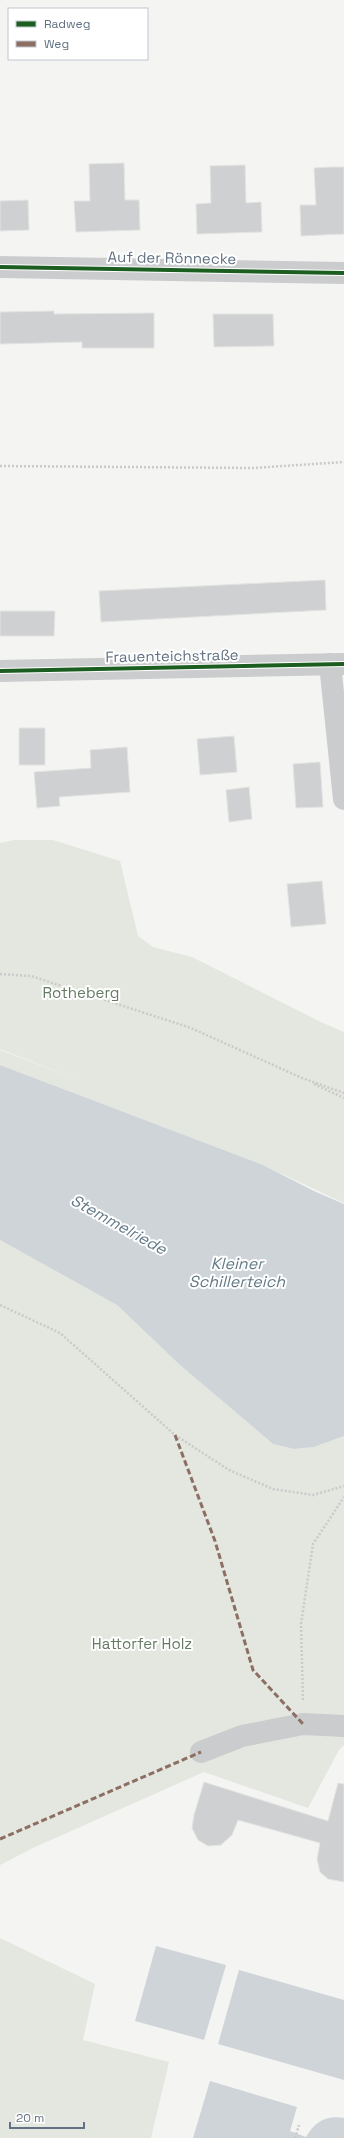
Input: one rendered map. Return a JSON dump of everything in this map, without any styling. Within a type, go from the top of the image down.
[{"type":"street","name":"Auf der Rönnecke","points":[[0,267],[344,273]]},
{"type":"street","name":"Frauenteichstraße","points":[[0,671],[337,664]]},
{"type":"street","points":[[337,664],[344,799]]},
{"type":"street","points":[[201,1752],[242,1736],[303,1724],[344,1726]]},
{"type":"path","points":[[0,466],[252,468],[344,462]]},
{"type":"path","points":[[0,974],[31,976],[191,1028],[344,1098]]},
{"type":"path","points":[[302,1078],[344,1092]]},
{"type":"path","points":[[0,1305],[60,1333],[175,1435],[228,1470],[273,1489],[312,1495],[344,1486]]},
{"type":"path","points":[[303,1724],[301,1624],[313,1544],[344,1497]]},
{"type":"path","points":[[295,2138],[299,2125]]},
{"type":"green space","name":"Rotheberg","points":[[14,840],[53,840],[120,861],[138,936],[153,947],[192,957],[321,1022],[344,1032],[344,1203],[263,1165],[0,1065],[0,1050],[79,1080],[0,1049],[0,843]]},
{"type":"green space","name":"Hattorfer Holz","points":[[0,1240],[117,1305],[180,1365],[273,1444],[294,1449],[314,1447],[344,1436],[344,1745],[339,1750],[308,1808],[204,1772],[35,1847],[0,1865]]},
{"type":"green space","points":[[0,1938],[95,1984],[83,2040],[169,2062],[151,2138],[0,2138]]},
{"type":"water","name":"Kleiner Schillerteich","points":[[0,1065],[263,1165],[316,1192],[344,1204],[344,1436],[314,1447],[294,1449],[273,1444],[180,1365],[117,1305],[0,1240]]},
{"type":"water","points":[[156,1946],[226,1965],[204,2040],[135,2021]]},
{"type":"water","points":[[239,1970],[344,2000],[344,2080],[218,2044]]},
{"type":"water","points":[[210,2081],[297,2107],[290,2131],[306,2137],[313,2127],[326,2119],[338,2117],[344,2118],[344,2138],[193,2138]]},
{"type":"building","points":[[124,163],[125,200],[139,200],[140,230],[76,232],[74,201],[90,201],[89,164]]},
{"type":"building","points":[[245,165],[246,203],[261,202],[262,232],[197,234],[196,204],[211,203],[210,166]]},
{"type":"building","points":[[344,167],[344,234],[301,236],[300,205],[316,205],[314,168]]},
{"type":"building","points":[[28,200],[29,230],[0,231],[0,201]]},
{"type":"building","points":[[54,311],[54,314],[154,313],[154,348],[82,348],[82,342],[0,344],[0,312]]},
{"type":"building","points":[[213,314],[273,314],[274,346],[214,347]]},
{"type":"building","points":[[325,580],[326,610],[101,622],[99,591]]},
{"type":"building","points":[[0,611],[55,611],[54,636],[0,636]]},
{"type":"building","points":[[19,728],[45,728],[45,765],[19,765]]},
{"type":"building","points":[[234,736],[237,772],[200,775],[197,739]]},
{"type":"building","points":[[127,747],[130,792],[59,797],[60,806],[37,808],[34,772],[91,768],[90,750]]},
{"type":"building","points":[[320,762],[323,807],[296,808],[293,764]]},
{"type":"building","points":[[249,787],[252,819],[229,822],[226,790]]},
{"type":"building","points":[[322,881],[326,924],[291,927],[287,884]]},
{"type":"building","points":[[204,1782],[328,1821],[338,1783],[344,1784],[344,1882],[328,1879],[320,1872],[317,1859],[320,1843],[238,1820],[232,1835],[221,1845],[208,1846],[198,1840],[192,1828],[194,1815]]},
{"type":"marked path","points":[[175,1435],[215,1541],[253,1670],[303,1724]]},
{"type":"marked path","points":[[0,1839],[201,1752]]},
{"type":"cycle path","points":[[0,267],[344,273]]},
{"type":"cycle path","points":[[0,671],[344,664]]},
{"type":"water label","name":"Stemmelriede","points":[[119,1224]]}]
